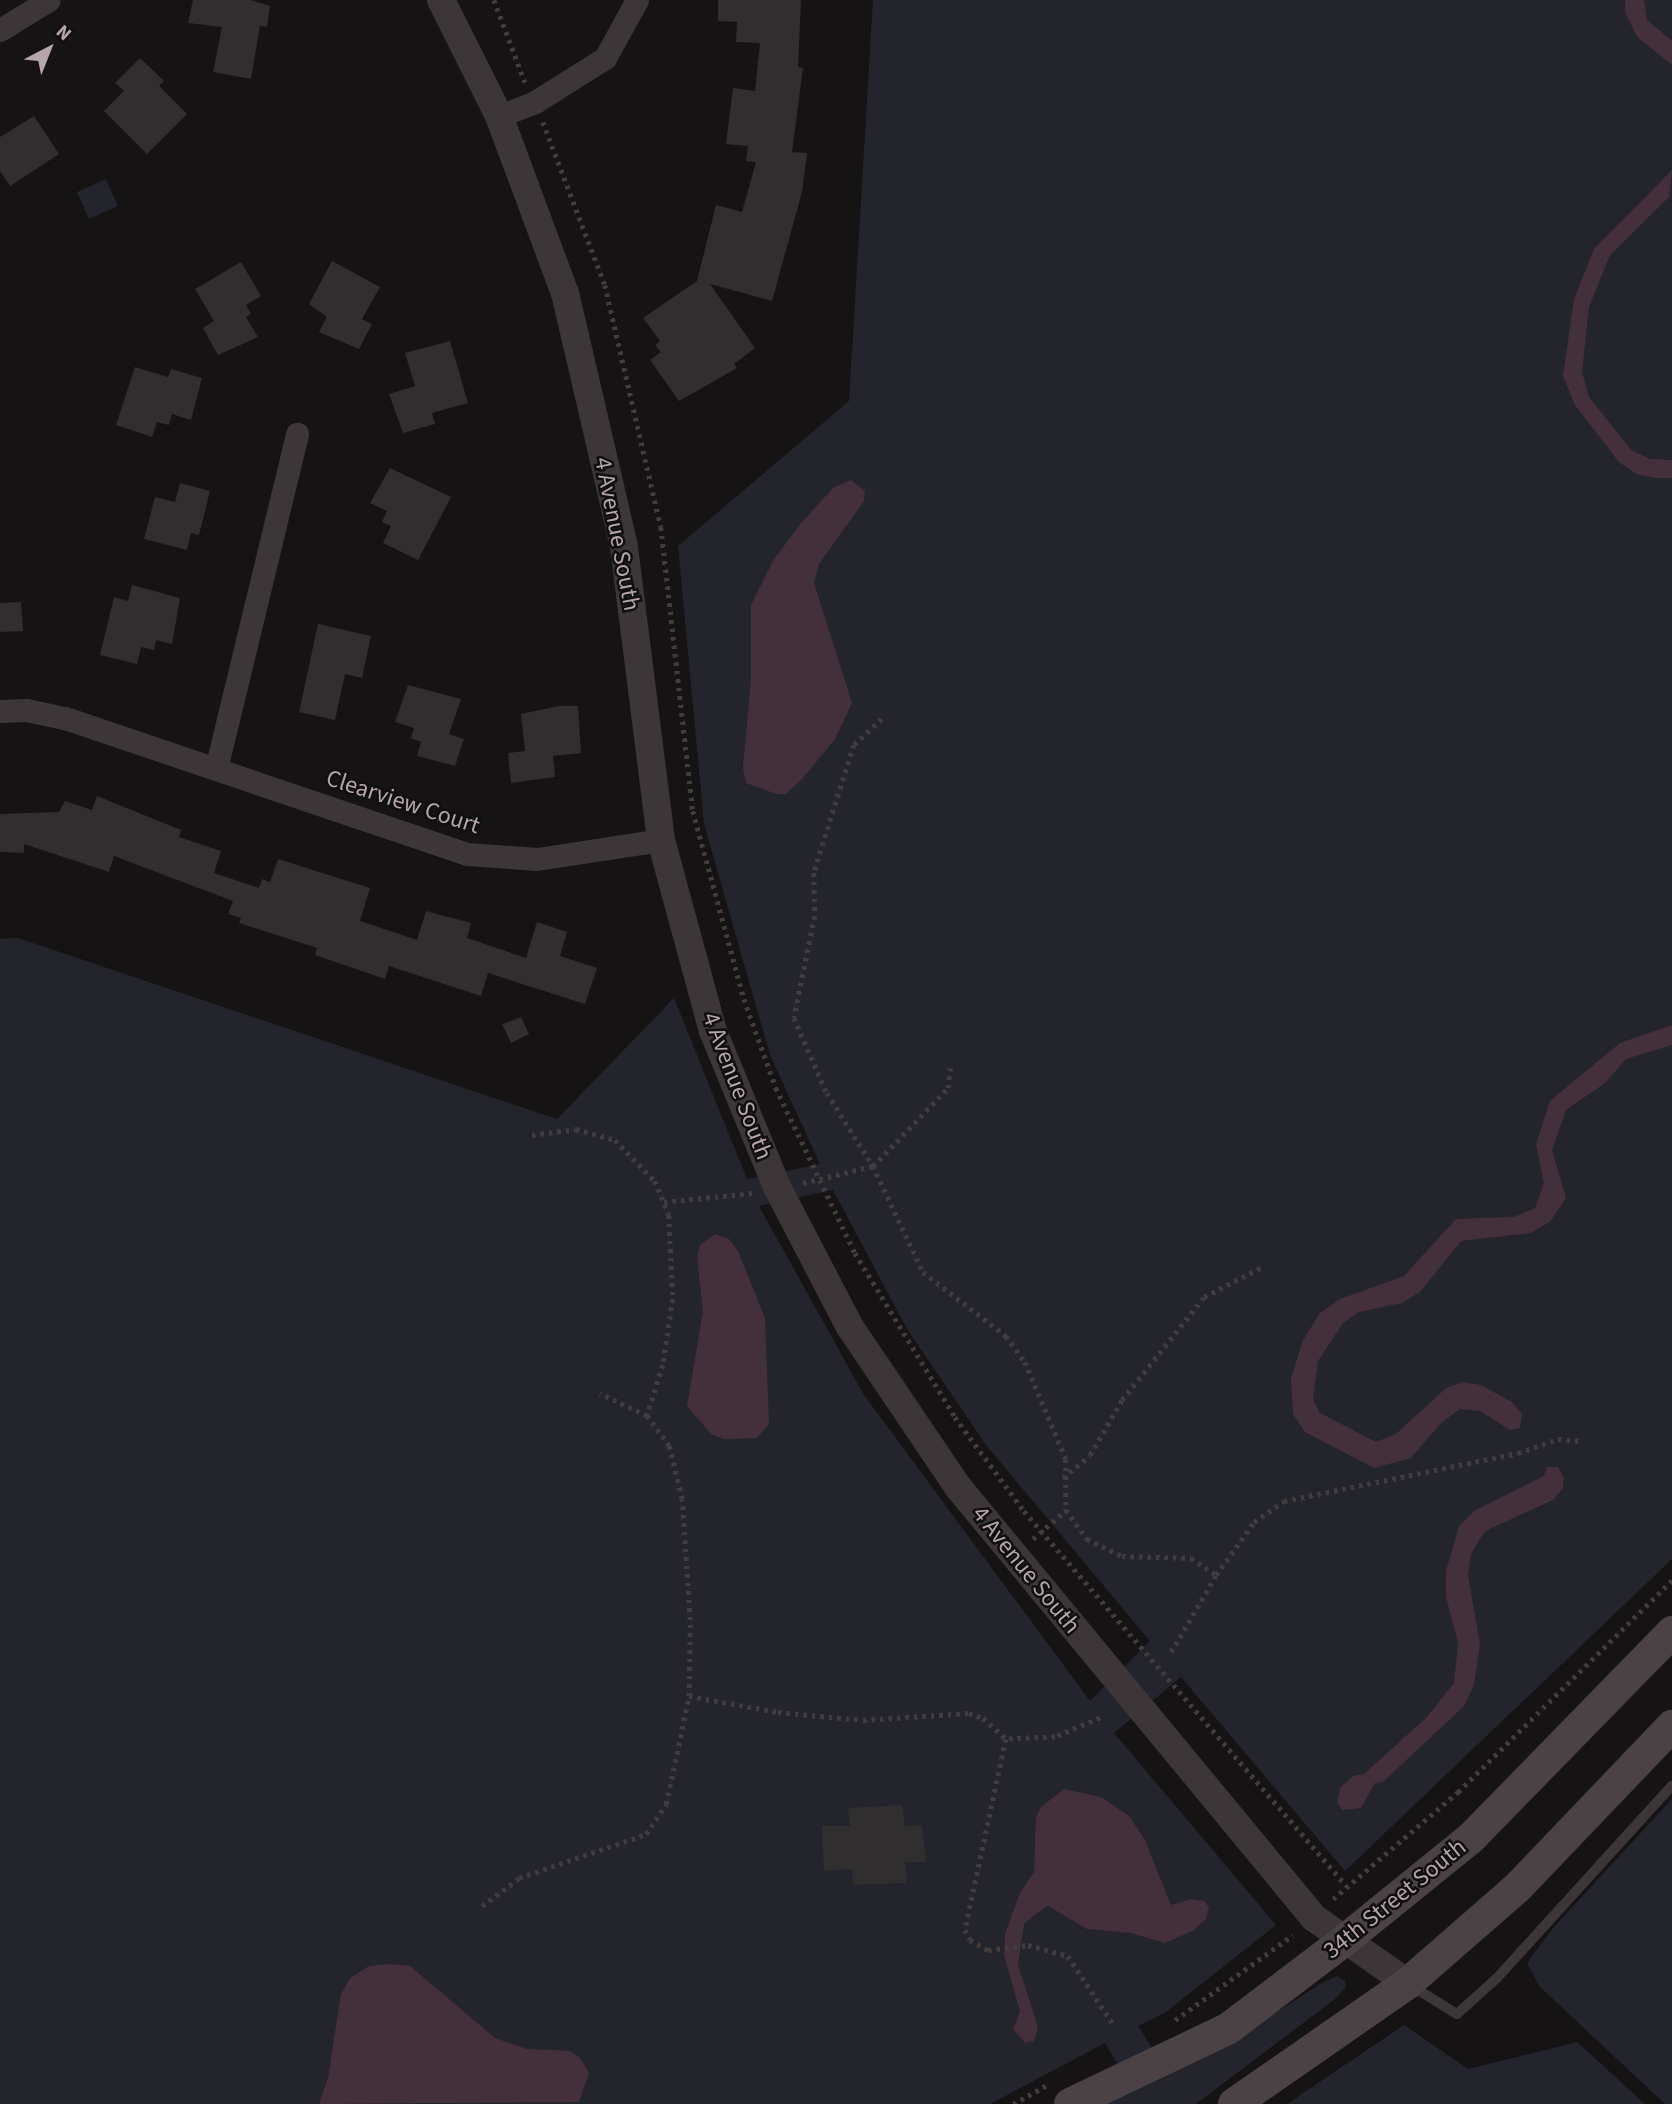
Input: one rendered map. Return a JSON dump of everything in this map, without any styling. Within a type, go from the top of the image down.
[{"type":"main road","name":"34th Street South","points":[[1063,2092],[1229,2028],[1345,1940],[1471,1838],[1672,1632]]},
{"type":"main road","points":[[1234,2104],[1408,1983],[1518,1887],[1672,1727]]},
{"type":"street","points":[[0,30],[49,0]]},
{"type":"street","name":"4 Avenue South","points":[[441,0],[499,116],[565,293],[621,534],[661,840],[713,1031],[777,1188],[850,1327],[958,1487],[1314,1918],[1408,1983]]},
{"type":"street","points":[[499,116],[535,103],[605,58],[637,0]]},
{"type":"street","points":[[216,769],[297,434]]},
{"type":"street","name":"Clearview Court","points":[[0,711],[26,710],[65,718],[467,853],[537,859],[661,840]]},
{"type":"lane","points":[[1408,1983],[1457,2014],[1497,1978],[1672,1786]]},
{"type":"path","points":[[494,0],[512,55],[535,103],[605,285],[661,527],[694,811],[744,999],[776,1088],[855,1253],[955,1417],[1024,1511],[1346,1885]]},
{"type":"path","points":[[882,719],[854,745],[814,873],[815,916],[793,1018],[827,1093],[873,1166],[923,1272],[1006,1336],[1025,1362],[1066,1459],[1063,1478],[1066,1510],[1087,1539],[1122,1556],[1191,1558],[1216,1575]]},
{"type":"path","points":[[664,1202],[734,1198],[873,1166],[948,1088],[950,1068]]},
{"type":"path","points":[[532,1135],[576,1129],[615,1140],[655,1181],[670,1215],[673,1299],[663,1365],[647,1416]]},
{"type":"path","points":[[1063,1478],[1090,1455],[1122,1400],[1205,1297],[1262,1267]]},
{"type":"path","points":[[482,1906],[519,1878],[646,1834],[666,1804],[689,1696],[690,1620],[682,1499],[669,1446],[647,1416],[600,1394]]},
{"type":"path","points":[[1171,1652],[1216,1575],[1254,1522],[1284,1501],[1518,1453],[1558,1439],[1581,1441]]},
{"type":"path","points":[[1011,1553],[1066,1510]]},
{"type":"path","points":[[1163,2028],[1314,1918],[1346,1885],[1458,1791],[1672,1580]]},
{"type":"path","points":[[689,1696],[778,1712],[863,1720],[969,1713],[984,1717],[1006,1739],[1055,1737],[1100,1718]]},
{"type":"path","points":[[1006,1739],[965,1930],[970,1940],[988,1950],[1028,1945],[1069,1956],[1115,2027]]},
{"type":"path","points":[[1013,2104],[1063,2092]]},
{"type":"shaded area","points":[[873,0],[1672,0],[1672,1559],[1345,1871],[1181,1677],[1114,1733],[1276,1925],[1166,2012],[1138,2026],[1167,2073],[1228,2044],[1320,1984],[1337,1976],[1345,1981],[1346,1987],[1335,1999],[1196,2104],[1097,2104],[1132,2088],[1105,2043],[990,2104],[0,2104],[0,939],[18,938],[557,1119],[674,998],[747,1179],[820,1164],[770,1055],[704,824],[678,546],[849,401]],"holes":[[[833,1190],[907,1329],[986,1445],[1150,1641],[1090,1701],[864,1395],[759,1206]]]},
{"type":"shaded area","points":[[1625,0],[1644,0],[1647,20],[1672,41],[1672,65],[1637,37],[1625,12]]},
{"type":"shaded area","points":[[1672,170],[1669,197],[1610,255],[1589,307],[1582,372],[1589,397],[1631,450],[1650,459],[1672,460],[1672,478],[1656,478],[1636,474],[1619,462],[1575,405],[1563,376],[1574,299],[1594,249]]},
{"type":"shaded area","points":[[106,179],[118,206],[89,219],[77,192]]},
{"type":"shaded area","points":[[851,480],[865,491],[864,501],[819,564],[814,583],[852,703],[835,739],[802,779],[786,794],[776,794],[746,783],[743,768],[751,680],[751,605],[774,559],[802,522],[833,488]]},
{"type":"shaded area","points":[[1672,1025],[1672,1045],[1626,1059],[1605,1083],[1566,1110],[1552,1150],[1566,1198],[1550,1222],[1530,1233],[1461,1241],[1420,1292],[1402,1303],[1359,1312],[1343,1323],[1318,1361],[1313,1399],[1320,1413],[1376,1442],[1396,1434],[1446,1388],[1463,1382],[1481,1385],[1512,1402],[1522,1414],[1520,1428],[1510,1430],[1480,1411],[1460,1409],[1441,1423],[1411,1458],[1374,1468],[1305,1432],[1293,1414],[1291,1379],[1303,1340],[1320,1313],[1340,1299],[1404,1276],[1456,1219],[1514,1217],[1535,1208],[1544,1183],[1536,1144],[1550,1101],[1620,1043]]},
{"type":"shaded area","points":[[715,1234],[729,1239],[738,1251],[765,1318],[769,1424],[757,1438],[724,1439],[711,1434],[687,1406],[703,1311],[697,1256],[700,1245]]},
{"type":"shaded area","points":[[1547,1467],[1558,1467],[1564,1478],[1563,1488],[1553,1500],[1485,1531],[1471,1554],[1468,1575],[1480,1644],[1474,1685],[1464,1706],[1383,1782],[1375,1783],[1361,1808],[1342,1810],[1337,1803],[1340,1788],[1353,1776],[1364,1774],[1427,1717],[1454,1683],[1458,1643],[1446,1597],[1446,1571],[1459,1526],[1474,1511],[1544,1476]]},
{"type":"shaded area","points":[[1064,1789],[1101,1797],[1129,1816],[1145,1840],[1171,1905],[1191,1899],[1204,1901],[1209,1907],[1206,1919],[1194,1930],[1165,1943],[1131,1933],[1087,1929],[1048,1906],[1037,1913],[1024,1924],[1018,1965],[1038,2027],[1034,2041],[1025,2043],[1013,2029],[1020,2011],[1004,1955],[1005,1934],[1020,1893],[1034,1872],[1036,1818],[1041,1807]]},
{"type":"shaded area","points":[[1672,1799],[1672,2104],[1665,2104],[1539,1986],[1527,1963],[1553,1928]]},
{"type":"shaded area","points":[[369,1966],[410,1966],[495,2038],[527,2049],[570,2051],[580,2058],[589,2073],[579,2102],[319,2104],[328,2078],[341,1994],[350,1978]]},
{"type":"shaded area","points":[[1404,2025],[1468,2069],[1577,2042],[1645,2104],[1287,2104]]},
{"type":"building","points":[[193,0],[251,0],[270,6],[267,27],[260,26],[251,79],[213,72],[222,27],[188,23]]},
{"type":"building","points":[[718,0],[801,0],[798,67],[803,68],[792,152],[807,153],[802,192],[772,301],[710,284],[755,348],[734,364],[737,368],[679,401],[650,360],[661,352],[655,345],[660,341],[643,318],[697,281],[716,205],[742,212],[756,162],[746,161],[748,146],[726,144],[733,88],[755,91],[760,43],[736,42],[737,22],[718,21]]},
{"type":"building","points":[[140,58],[164,81],[159,86],[187,114],[147,154],[104,111],[124,91],[115,83]]},
{"type":"building","points":[[34,116],[59,154],[10,186],[0,171],[0,137]]},
{"type":"building","points":[[332,261],[380,287],[362,319],[372,324],[359,349],[319,332],[327,317],[309,304]]},
{"type":"building","points":[[241,262],[261,296],[246,305],[251,314],[246,317],[258,337],[218,355],[203,328],[214,321],[195,289]]},
{"type":"building","points":[[450,341],[468,403],[432,413],[435,424],[403,433],[389,394],[415,386],[405,353]]},
{"type":"building","points":[[135,367],[168,377],[171,369],[202,378],[191,420],[172,414],[169,425],[157,422],[152,437],[116,425]]},
{"type":"building","points":[[390,468],[451,497],[418,560],[383,543],[391,526],[382,522],[387,511],[370,503]]},
{"type":"building","points":[[180,483],[210,491],[199,535],[191,533],[187,550],[144,539],[155,497],[175,502]]},
{"type":"building","points":[[132,585],[180,598],[172,644],[156,640],[154,650],[141,647],[137,664],[100,655],[114,597],[128,601]]},
{"type":"building","points":[[21,602],[23,631],[0,632],[0,603]]},
{"type":"building","points":[[318,624],[371,636],[362,678],[345,674],[335,720],[299,712]]},
{"type":"building","points":[[408,685],[461,699],[449,734],[464,739],[455,766],[417,756],[421,742],[411,738],[414,728],[395,722]]},
{"type":"building","points":[[559,706],[578,706],[581,753],[553,756],[555,777],[511,783],[508,753],[525,751],[521,714]]},
{"type":"building","points":[[97,796],[181,830],[179,837],[221,851],[214,873],[259,888],[262,879],[270,882],[278,859],[370,888],[360,921],[417,940],[426,911],[471,923],[467,938],[526,958],[537,922],[567,932],[560,956],[597,968],[585,1004],[488,973],[481,996],[389,966],[385,979],[315,955],[317,948],[239,923],[241,918],[228,914],[233,901],[114,856],[109,872],[24,844],[24,853],[0,852],[0,814],[59,812],[65,801],[92,810]]},
{"type":"building","points":[[521,1017],[529,1034],[511,1043],[502,1024]]},
{"type":"building","points":[[902,1805],[905,1826],[922,1825],[926,1862],[905,1862],[907,1883],[853,1885],[852,1869],[824,1871],[822,1826],[850,1826],[848,1808]]}]
